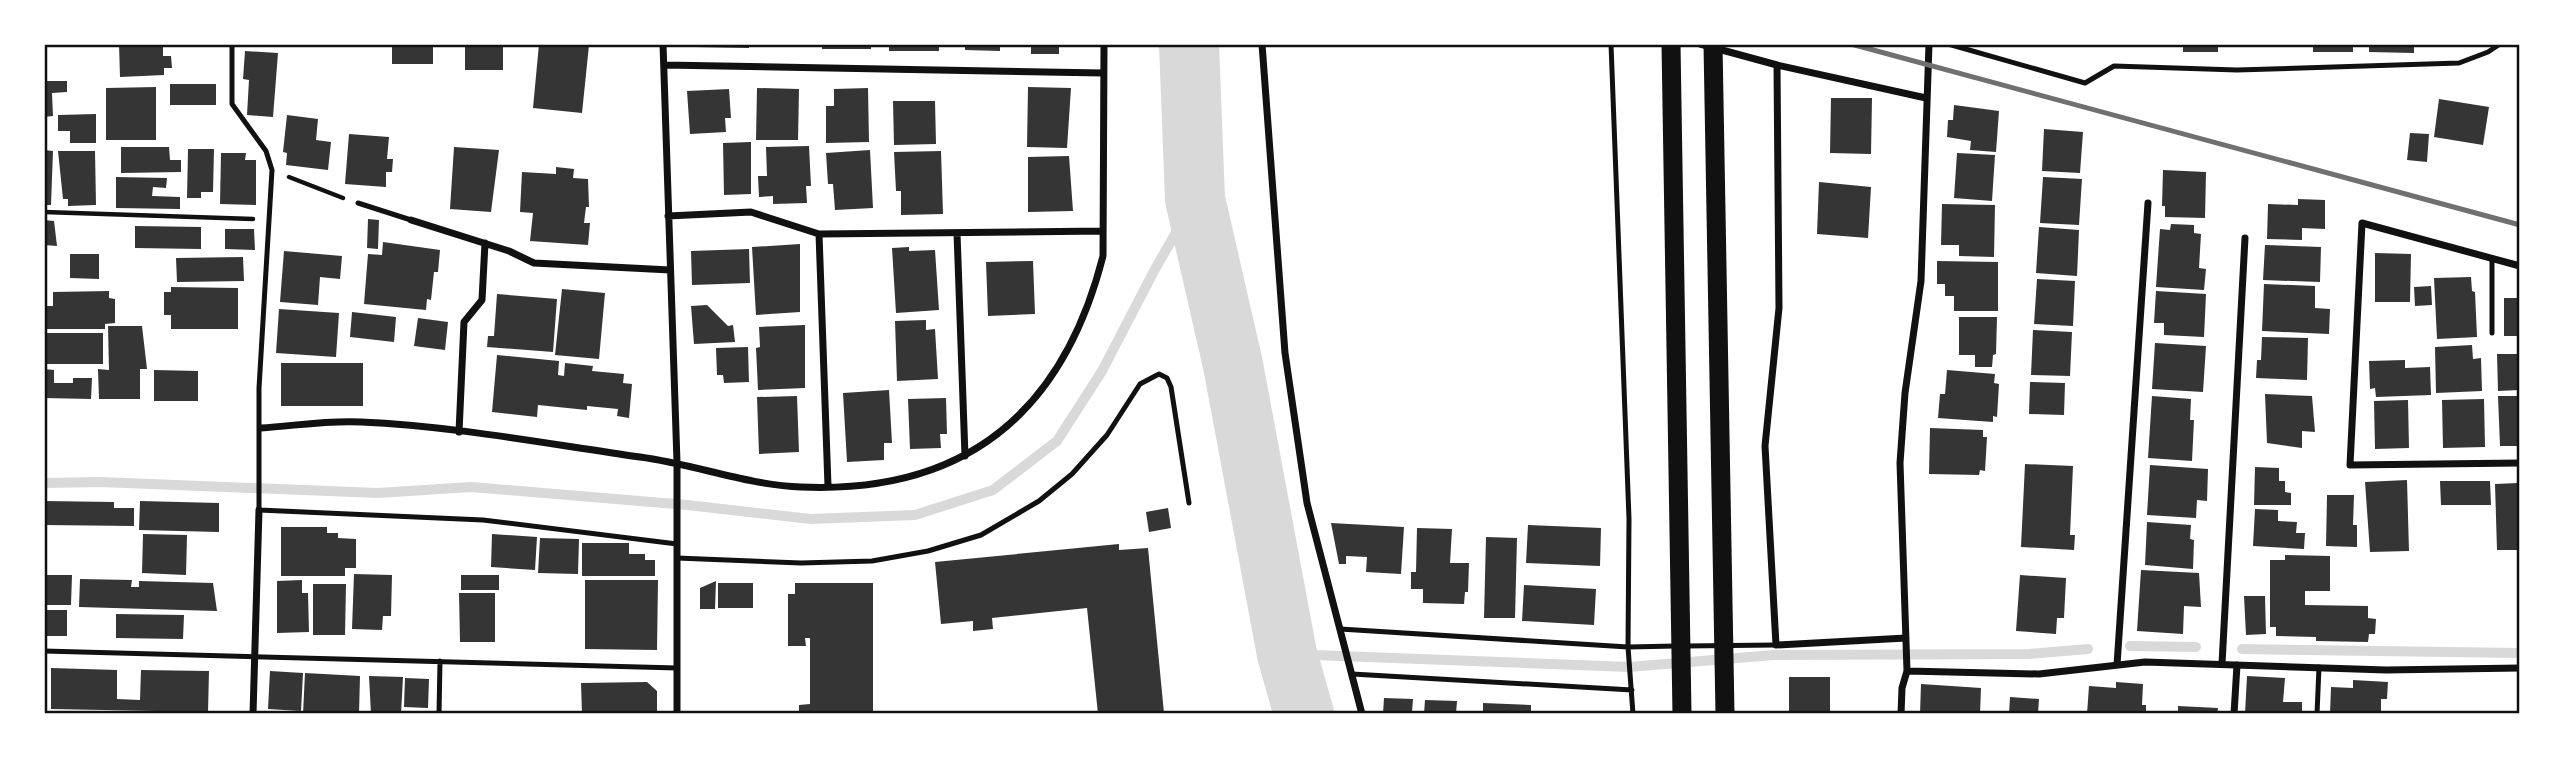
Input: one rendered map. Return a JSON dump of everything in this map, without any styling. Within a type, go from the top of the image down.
[{"type":"highway","points":[[1671,44],[1682,714]]},
{"type":"highway","points":[[1713,44],[1725,714]]},
{"type":"street","points":[[663,44],[677,462],[677,714]]},
{"type":"street","points":[[261,428],[359,422],[459,432],[677,462],[739,478],[800,487],[909,477],[944,466],[965,456],[1006,429],[1050,381],[1067,352],[1095,287],[1103,256],[1104,44]]},
{"type":"street","points":[[1262,44],[1285,353],[1307,503],[1362,714]]},
{"type":"street","points":[[1700,44],[1777,65],[1926,97]]},
{"type":"street","points":[[1901,714],[1902,688],[1907,670],[1900,463],[1905,393],[1921,281],[1929,44]]},
{"type":"street","points":[[664,65],[1103,73]]},
{"type":"street","points":[[1777,65],[1779,307],[1765,446],[1776,645],[1906,640]]},
{"type":"street","points":[[2117,665],[2148,204]]},
{"type":"street","points":[[668,216],[751,212],[819,234],[1103,231]]},
{"type":"street","points":[[411,220],[485,243],[534,263],[670,270]]},
{"type":"street","points":[[2520,266],[2362,223],[2350,465],[2520,463]]},
{"type":"street","points":[[957,233],[965,456]]},
{"type":"street","points":[[819,234],[828,486]]},
{"type":"street","points":[[2222,664],[2245,238]]},
{"type":"street","points":[[459,432],[464,322],[482,300],[485,243]]},
{"type":"street","points":[[253,714],[259,510]]},
{"type":"street","points":[[1907,670],[2039,674],[2145,662],[2319,667],[2520,668]]},
{"type":"street","points":[[2234,714],[2237,665]]},
{"type":"lane","points":[[232,44],[232,104],[265,151],[272,170],[259,388],[259,510],[483,520],[677,540]]},
{"type":"lane","points":[[1612,44],[1629,519],[1629,650],[1633,714]]},
{"type":"lane","points":[[1948,44],[2085,83],[2114,66],[2237,70],[2459,63],[2488,52],[2500,44]]},
{"type":"lane","points":[[358,204],[411,220]]},
{"type":"lane","points":[[2492,258],[2492,333]]},
{"type":"lane","points":[[677,558],[801,563],[872,561],[928,551],[981,535],[1040,501],[1072,474],[1107,435],[1140,384],[1159,374],[1167,378],[1171,387],[1189,503]]},
{"type":"lane","points":[[1340,629],[1629,650],[1776,645]]},
{"type":"lane","points":[[44,651],[677,668]]},
{"type":"lane","points":[[439,714],[440,661]]},
{"type":"lane","points":[[2317,714],[2319,667]]},
{"type":"lane","points":[[1352,674],[1632,690]]},
{"type":"path","points":[[272,170],[358,204]]},
{"type":"path","points":[[44,212],[269,219]]},
{"type":"building","points":[[119,44],[163,44],[163,56],[171,56],[172,68],[164,68],[164,75],[120,77]]},
{"type":"building","points":[[392,44],[433,44],[433,64],[392,64]]},
{"type":"building","points":[[465,44],[503,44],[503,70],[465,70]]},
{"type":"building","points":[[539,44],[589,45],[582,113],[533,108]]},
{"type":"building","points":[[695,44],[749,44],[749,48],[695,47]]},
{"type":"building","points":[[822,44],[871,44],[871,49],[822,49]]},
{"type":"building","points":[[889,44],[939,44],[939,51],[889,51]]},
{"type":"building","points":[[965,44],[1000,44],[1000,51],[965,50]]},
{"type":"building","points":[[1031,44],[1059,44],[1059,54],[1031,54]]},
{"type":"building","points":[[2183,44],[2218,44],[2218,52],[2183,52]]},
{"type":"building","points":[[2313,44],[2353,44],[2353,52],[2313,52]]},
{"type":"building","points":[[2369,44],[2414,44],[2414,53],[2369,52]]},
{"type":"building","points":[[245,51],[278,53],[273,117],[247,115],[249,80],[243,79]]},
{"type":"building","points":[[44,81],[67,81],[67,92],[52,93],[53,116],[44,117]]},
{"type":"building","points":[[170,84],[216,84],[216,105],[170,105]]},
{"type":"building","points":[[156,87],[156,140],[106,140],[106,88]]},
{"type":"building","points":[[1028,87],[1071,88],[1067,148],[1027,147]]},
{"type":"building","points":[[757,88],[799,89],[798,140],[756,140]]},
{"type":"building","points":[[868,88],[869,142],[826,143],[826,106],[834,106],[834,89]]},
{"type":"building","points":[[729,89],[731,118],[725,118],[726,132],[690,134],[687,91]]},
{"type":"building","points":[[1831,98],[1872,98],[1871,154],[1830,153]]},
{"type":"building","points":[[2439,99],[2489,107],[2483,145],[2434,137]]},
{"type":"building","points":[[893,101],[935,101],[936,144],[894,145]]},
{"type":"building","points":[[1954,105],[1999,111],[1996,152],[1970,150],[1971,141],[1947,137],[1948,120],[1953,120]]},
{"type":"building","points":[[96,114],[96,143],[70,143],[70,131],[58,131],[58,115]]},
{"type":"building","points":[[287,115],[318,119],[316,140],[331,142],[328,170],[286,165],[287,153],[283,152]]},
{"type":"building","points":[[2044,129],[2083,132],[2080,173],[2042,171]]},
{"type":"building","points":[[2410,133],[2429,134],[2427,162],[2407,160]]},
{"type":"building","points":[[349,134],[389,137],[387,159],[393,159],[392,172],[386,172],[386,187],[345,184]]},
{"type":"building","points":[[751,142],[751,194],[724,195],[723,143]]},
{"type":"building","points":[[809,146],[811,186],[806,186],[807,203],[773,204],[773,196],[759,197],[758,176],[767,176],[766,147]]},
{"type":"building","points":[[121,147],[169,147],[170,160],[181,160],[181,172],[121,173]]},
{"type":"building","points":[[454,147],[499,150],[491,212],[450,209]]},
{"type":"building","points":[[188,149],[214,149],[213,192],[201,192],[201,198],[187,198]]},
{"type":"building","points":[[44,150],[53,151],[51,205],[44,205]]},
{"type":"building","points":[[870,150],[873,208],[835,210],[833,184],[828,184],[826,153]]},
{"type":"building","points":[[58,151],[95,151],[96,205],[68,206],[68,199],[63,199]]},
{"type":"building","points":[[941,151],[943,214],[901,215],[901,191],[896,191],[894,152]]},
{"type":"building","points":[[221,153],[246,153],[245,160],[256,160],[256,205],[220,204]]},
{"type":"building","points":[[1957,153],[1995,155],[1992,201],[1954,198]]},
{"type":"building","points":[[1069,156],[1073,211],[1028,212],[1028,157]]},
{"type":"building","points":[[556,167],[574,169],[573,178],[588,179],[589,207],[586,207],[584,223],[590,223],[588,245],[530,241],[533,213],[520,212],[522,172],[556,174]]},
{"type":"building","points":[[2163,170],[2206,172],[2205,218],[2165,217],[2165,206],[2162,206]]},
{"type":"building","points":[[116,177],[167,178],[166,188],[153,187],[152,196],[180,197],[180,209],[116,208]]},
{"type":"building","points":[[2043,177],[2082,179],[2079,225],[2040,223]]},
{"type":"building","points":[[1819,182],[1871,187],[1868,238],[1817,234]]},
{"type":"building","points":[[2298,199],[2325,200],[2325,229],[2302,228],[2302,240],[2267,239],[2268,204],[2298,205]]},
{"type":"building","points":[[1942,204],[1995,205],[1994,257],[1959,256],[1959,245],[1941,245]]},
{"type":"building","points":[[368,219],[379,220],[378,249],[367,248]]},
{"type":"building","points":[[44,220],[54,221],[57,246],[44,245]]},
{"type":"building","points":[[2171,224],[2194,225],[2194,233],[2201,234],[2199,268],[2206,269],[2204,290],[2156,287],[2160,229],[2170,230]]},
{"type":"building","points":[[135,226],[201,227],[201,249],[135,248]]},
{"type":"building","points":[[2039,227],[2079,230],[2077,276],[2036,273]]},
{"type":"building","points":[[225,229],[254,229],[255,250],[225,249]]},
{"type":"building","points":[[383,242],[440,250],[438,272],[434,272],[431,300],[427,299],[426,310],[364,304],[368,254],[382,255]]},
{"type":"building","points":[[800,244],[800,312],[756,315],[752,247]]},
{"type":"building","points":[[2265,245],[2321,247],[2320,282],[2263,280]]},
{"type":"building","points":[[909,247],[909,251],[935,250],[939,310],[896,313],[892,248]]},
{"type":"building","points":[[749,249],[750,283],[692,285],[691,251]]},
{"type":"building","points":[[284,251],[342,256],[340,279],[320,277],[318,305],[280,302]]},
{"type":"building","points":[[2375,253],[2411,254],[2410,302],[2375,302]]},
{"type":"building","points":[[70,254],[99,254],[99,279],[70,278]]},
{"type":"building","points":[[243,257],[244,281],[177,282],[176,258]]},
{"type":"building","points":[[1033,261],[1035,314],[988,316],[986,262]]},
{"type":"building","points":[[1937,261],[1998,262],[1998,311],[1954,311],[1954,296],[1945,296],[1945,284],[1937,284]]},
{"type":"building","points":[[2471,277],[2472,291],[2475,292],[2477,337],[2437,339],[2434,278]]},
{"type":"building","points":[[2037,279],[2075,281],[2073,326],[2034,324]]},
{"type":"building","points":[[2264,284],[2315,286],[2315,308],[2330,309],[2329,334],[2262,331]]},
{"type":"building","points":[[2431,286],[2432,305],[2415,306],[2414,287]]},
{"type":"building","points":[[171,287],[238,288],[238,329],[171,329],[171,315],[164,315],[164,292],[171,292]]},
{"type":"building","points":[[562,289],[605,293],[599,359],[555,355]]},
{"type":"building","points":[[109,291],[109,298],[115,299],[115,323],[105,324],[105,329],[45,329],[45,306],[53,306],[53,292]]},
{"type":"building","points":[[2156,291],[2206,294],[2204,337],[2164,335],[2164,323],[2154,323]]},
{"type":"building","points":[[497,294],[557,299],[553,352],[487,347],[488,336],[494,336]]},
{"type":"building","points":[[2504,298],[2520,298],[2520,336],[2504,336]]},
{"type":"building","points":[[707,305],[728,326],[733,325],[735,342],[694,344],[691,306]]},
{"type":"building","points":[[279,309],[339,313],[336,357],[276,353]]},
{"type":"building","points":[[352,312],[396,317],[394,342],[350,337]]},
{"type":"building","points":[[1959,317],[1997,317],[1996,354],[1993,355],[1992,367],[1975,367],[1975,355],[1959,355]]},
{"type":"building","points":[[418,318],[448,322],[445,350],[414,346]]},
{"type":"building","points":[[926,320],[926,330],[935,329],[938,379],[897,381],[895,321]]},
{"type":"building","points":[[805,325],[805,388],[758,390],[756,348],[760,347],[759,327]]},
{"type":"building","points":[[108,326],[142,326],[147,369],[140,369],[140,399],[99,399],[98,369],[109,370]]},
{"type":"building","points":[[2033,330],[2072,332],[2070,376],[2031,375]]},
{"type":"building","points":[[44,333],[103,333],[103,364],[44,364]]},
{"type":"building","points":[[2262,337],[2308,338],[2307,380],[2256,378],[2257,360],[2261,360]]},
{"type":"building","points":[[2155,343],[2206,346],[2203,392],[2152,389]]},
{"type":"building","points":[[2472,345],[2473,359],[2481,358],[2482,391],[2436,393],[2435,347]]},
{"type":"building","points":[[748,347],[749,382],[724,383],[723,375],[717,375],[716,348]]},
{"type":"building","points":[[2497,354],[2520,354],[2520,390],[2498,391]]},
{"type":"building","points":[[497,355],[559,361],[558,375],[564,376],[565,363],[593,366],[592,371],[624,374],[623,383],[632,384],[629,418],[617,416],[618,409],[587,406],[587,410],[538,405],[537,417],[492,412]]},
{"type":"building","points":[[2405,360],[2405,368],[2430,367],[2431,395],[2376,397],[2375,388],[2370,389],[2369,361]]},
{"type":"building","points":[[281,363],[363,363],[363,406],[281,406]]},
{"type":"building","points":[[44,369],[54,370],[54,383],[73,383],[73,378],[92,378],[91,399],[44,398]]},
{"type":"building","points":[[154,370],[198,371],[198,401],[154,401]]},
{"type":"building","points":[[1947,370],[1995,374],[1994,383],[1999,384],[1997,417],[1993,416],[1993,422],[1938,418],[1940,394],[1945,394]]},
{"type":"building","points":[[2030,382],[2065,383],[2064,415],[2029,414]]},
{"type":"building","points":[[889,390],[892,443],[884,443],[884,460],[847,462],[843,393]]},
{"type":"building","points":[[2265,394],[2312,396],[2315,432],[2302,431],[2302,448],[2267,443]]},
{"type":"building","points":[[797,396],[799,452],[759,454],[757,397]]},
{"type":"building","points":[[2152,396],[2191,399],[2190,420],[2194,420],[2192,461],[2148,458]]},
{"type":"building","points":[[2498,396],[2520,396],[2520,446],[2500,446]]},
{"type":"building","points":[[946,398],[947,434],[940,434],[941,448],[910,449],[908,399]]},
{"type":"building","points":[[2484,399],[2485,447],[2443,448],[2442,400]]},
{"type":"building","points":[[2408,400],[2409,448],[2375,449],[2374,401]]},
{"type":"building","points":[[1930,428],[1983,430],[1983,437],[1987,437],[1985,471],[1980,470],[1979,475],[1929,474]]},
{"type":"building","points":[[2025,464],[2073,466],[2070,535],[2075,535],[2074,550],[2021,547]]},
{"type":"building","points":[[2150,465],[2208,469],[2207,501],[2197,500],[2196,518],[2147,515]]},
{"type":"building","points":[[2255,467],[2279,468],[2279,481],[2285,481],[2285,492],[2291,493],[2291,505],[2254,505]]},
{"type":"building","points":[[2407,480],[2409,551],[2370,552],[2365,482]]},
{"type":"building","points":[[2440,481],[2490,481],[2491,505],[2441,505]]},
{"type":"building","points":[[2518,483],[2520,550],[2497,550],[2495,484]]},
{"type":"building","points":[[2327,495],[2354,495],[2353,525],[2357,525],[2357,547],[2326,546]]},
{"type":"building","points":[[44,501],[114,502],[114,508],[134,508],[134,526],[44,525]]},
{"type":"building","points":[[140,501],[219,503],[219,532],[139,530]]},
{"type":"building","points":[[1168,508],[1171,528],[1149,532],[1146,512]]},
{"type":"building","points":[[2255,509],[2278,510],[2278,521],[2297,522],[2296,533],[2305,533],[2304,549],[2253,546]]},
{"type":"building","points":[[2147,522],[2191,525],[2190,539],[2194,540],[2193,569],[2145,565]]},
{"type":"building","points":[[1331,523],[1404,527],[1401,574],[1366,572],[1367,557],[1346,556],[1346,564],[1339,564]]},
{"type":"building","points":[[1528,525],[1601,528],[1600,566],[1526,563]]},
{"type":"building","points":[[281,527],[327,527],[327,533],[338,533],[338,538],[356,539],[356,568],[345,568],[345,576],[281,576]]},
{"type":"building","points":[[1417,528],[1452,529],[1450,563],[1469,563],[1468,592],[1465,592],[1464,604],[1423,603],[1423,589],[1411,589],[1411,572],[1416,572]]},
{"type":"building","points":[[143,534],[187,535],[186,575],[142,573]]},
{"type":"building","points":[[492,534],[537,537],[535,570],[491,567]]},
{"type":"building","points":[[1486,537],[1517,538],[1515,618],[1484,618]]},
{"type":"building","points":[[540,538],[579,539],[578,574],[538,573]]},
{"type":"building","points":[[582,543],[629,543],[629,554],[645,554],[645,560],[655,560],[655,576],[582,576]]},
{"type":"building","points":[[1119,544],[1119,550],[1148,548],[1164,713],[1098,714],[1087,608],[992,618],[993,629],[973,631],[973,621],[941,624],[935,562]]},
{"type":"building","points":[[2285,555],[2330,556],[2330,591],[2305,591],[2305,605],[2368,606],[2368,618],[2376,619],[2375,634],[2369,634],[2368,642],[2316,641],[2316,637],[2276,636],[2276,627],[2270,627],[2270,560],[2285,560]]},
{"type":"building","points":[[2141,570],[2199,573],[2201,607],[2184,606],[2183,634],[2137,631]]},
{"type":"building","points":[[354,574],[392,575],[391,616],[383,616],[382,630],[352,629]]},
{"type":"building","points":[[44,575],[72,575],[71,605],[44,605]]},
{"type":"building","points":[[461,575],[499,575],[499,590],[461,590]]},
{"type":"building","points":[[2020,575],[2066,578],[2064,618],[2057,618],[2056,634],[2016,631]]},
{"type":"building","points":[[80,579],[132,580],[131,587],[139,587],[139,581],[213,583],[217,611],[79,607]]},
{"type":"building","points":[[302,580],[302,593],[308,593],[309,632],[277,633],[277,581]]},
{"type":"building","points":[[585,580],[658,580],[657,650],[585,649]]},
{"type":"building","points":[[716,581],[715,609],[700,609],[700,588]]},
{"type":"building","points":[[718,583],[753,583],[753,608],[718,608]]},
{"type":"building","points":[[795,583],[873,583],[873,714],[799,714],[799,705],[810,704],[810,638],[805,638],[806,646],[788,646],[788,594],[795,594]]},
{"type":"building","points":[[313,584],[346,584],[345,635],[313,635]]},
{"type":"building","points":[[1524,585],[1596,589],[1594,625],[1522,621]]},
{"type":"building","points":[[459,593],[495,593],[495,642],[460,642]]},
{"type":"building","points":[[2244,596],[2265,596],[2266,634],[2246,635]]},
{"type":"building","points":[[44,610],[67,610],[67,636],[44,636]]},
{"type":"building","points":[[116,614],[184,615],[183,639],[116,638]]},
{"type":"building","points":[[51,668],[117,670],[117,699],[140,700],[141,670],[209,671],[208,712],[51,709]]},
{"type":"building","points":[[270,671],[303,673],[301,711],[268,709]]},
{"type":"building","points":[[305,673],[360,676],[359,714],[303,714]]},
{"type":"building","points":[[369,676],[403,677],[401,714],[371,714]]},
{"type":"building","points":[[2247,676],[2285,678],[2283,702],[2302,702],[2302,714],[2245,714]]},
{"type":"building","points":[[1789,677],[1830,677],[1830,714],[1789,714]]},
{"type":"building","points":[[405,678],[429,679],[428,708],[404,707]]},
{"type":"building","points":[[2353,680],[2388,682],[2387,699],[2381,699],[2381,714],[2330,714],[2331,687],[2353,688]]},
{"type":"building","points":[[647,682],[657,691],[657,714],[582,714],[581,683]]},
{"type":"building","points":[[2116,682],[2143,684],[2142,705],[2146,705],[2146,714],[2087,714],[2089,686],[2116,688]]},
{"type":"building","points":[[1921,684],[1981,688],[1980,714],[1920,714]]},
{"type":"building","points":[[2010,697],[2039,699],[2038,714],[2009,714]]},
{"type":"building","points":[[1384,698],[1413,699],[1412,712],[1420,714],[1383,714]]},
{"type":"building","points":[[1425,700],[1457,701],[1456,714],[1424,714]]},
{"type":"building","points":[[1483,703],[1531,705],[1531,714],[1483,714]]},
{"type":"building","points":[[2178,706],[2218,708],[2217,714],[2178,714]]},
{"type":"waterway","points":[[1189,44],[1195,199],[1233,365],[1287,654],[1304,714]]},
{"type":"waterway","points":[[44,483],[101,482],[378,493],[471,487],[687,505],[811,519],[915,515],[993,490],[1057,441],[1102,371],[1195,199]]},
{"type":"waterway","points":[[2130,646],[2196,647]]},
{"type":"waterway","points":[[1287,654],[1629,667],[1774,655],[2029,654],[2088,649]]},
{"type":"waterway","points":[[2242,649],[2520,653]]},
{"type":"railway","points":[[1851,44],[2520,225]]}]
